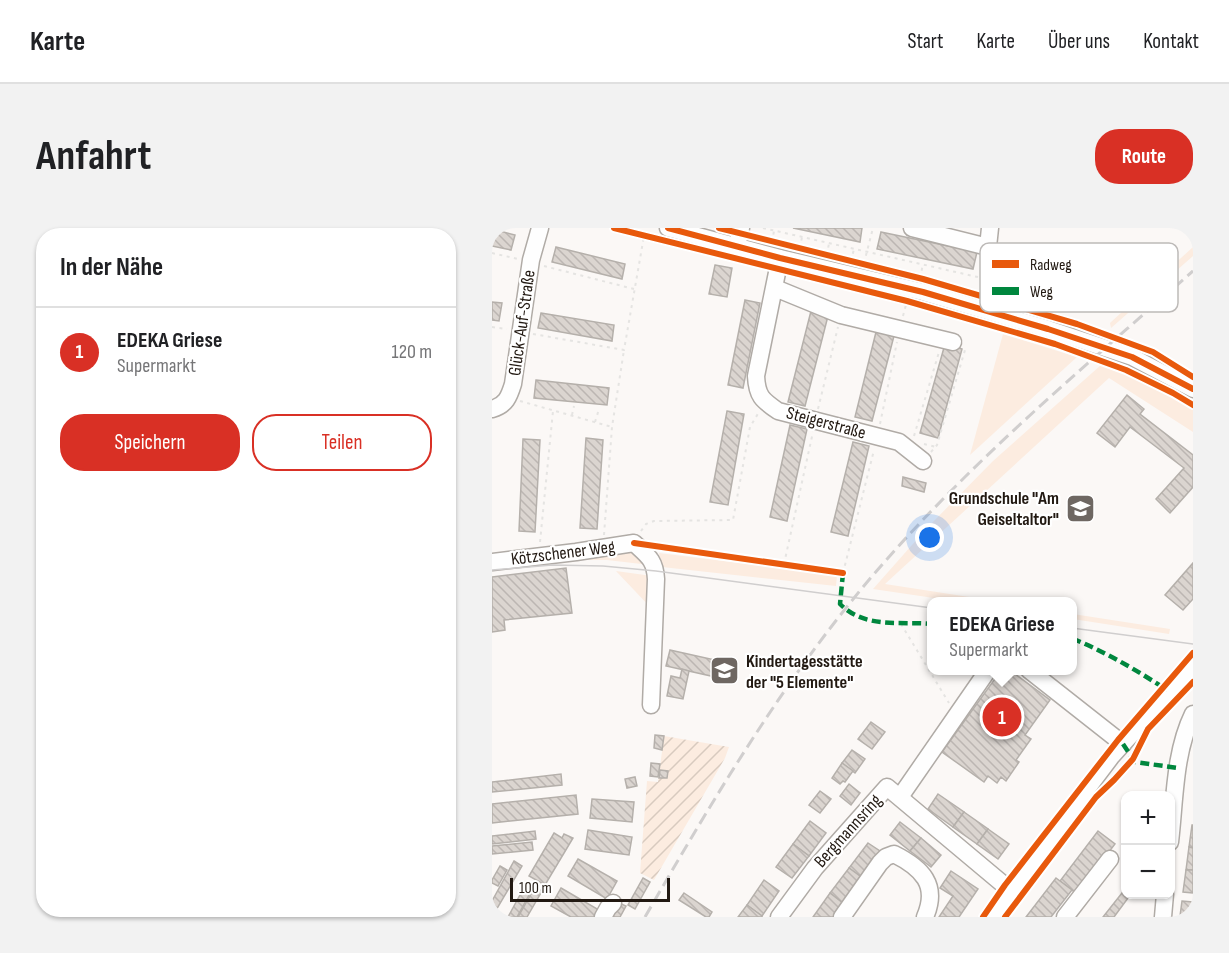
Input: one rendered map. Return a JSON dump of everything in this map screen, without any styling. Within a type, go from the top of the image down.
[{"type":"street","name":"Glück-Auf-Straße","points":[[492,409],[500,407],[508,398],[513,384],[531,262],[540,228]]},
{"type":"street","points":[[737,246],[741,228]]},
{"type":"street","points":[[912,228],[980,245]]},
{"type":"street","points":[[988,243],[990,228]]},
{"type":"street","points":[[662,233],[737,246],[784,249],[980,309]]},
{"type":"street","name":"Steigerstraße","points":[[784,249],[756,376],[756,390],[764,402],[778,411],[899,442],[923,461]]},
{"type":"street","points":[[775,288],[841,315],[948,341]]},
{"type":"street","points":[[992,312],[1132,357],[1193,389]]},
{"type":"street","points":[[634,543],[651,558],[656,571],[651,705]]},
{"type":"street","name":"Kötzschener Weg","points":[[492,562],[603,549],[634,543]]},
{"type":"street","points":[[990,917],[1111,757],[1193,666]]},
{"type":"street","points":[[900,798],[985,675]]},
{"type":"street","points":[[1035,675],[1123,744]]},
{"type":"street","points":[[1175,819],[1186,769],[1184,737],[1193,714]]},
{"type":"street","name":"Bergmannsring","points":[[779,917],[814,868],[887,787],[1010,890]]},
{"type":"street","points":[[842,917],[880,863],[886,857],[894,854],[908,861],[926,878],[931,900],[926,917]]},
{"type":"street","points":[[1065,917],[1110,859]]},
{"type":"street","points":[[1163,917],[1165,899]]},
{"type":"street","points":[[603,917],[613,903]]},
{"type":"path","points":[[763,228],[980,278]]},
{"type":"path","points":[[864,264],[873,228]]},
{"type":"path","points":[[772,242],[774,231]]},
{"type":"path","points":[[634,233],[644,236],[662,233]]},
{"type":"path","points":[[603,549],[612,427],[644,236]]},
{"type":"path","points":[[800,248],[802,237]]},
{"type":"path","points":[[762,239],[784,249],[800,248],[809,251]]},
{"type":"path","points":[[827,255],[829,243]]},
{"type":"path","points":[[851,261],[854,249]]},
{"type":"path","points":[[492,253],[634,289]]},
{"type":"path","points":[[818,253],[835,257]]},
{"type":"path","points":[[843,259],[875,267]]},
{"type":"path","points":[[909,275],[921,278],[923,264]]},
{"type":"path","points":[[896,298],[918,304]]},
{"type":"path","points":[[831,571],[843,573],[877,437],[907,301]]},
{"type":"path","points":[[784,564],[841,315]]},
{"type":"path","points":[[492,327],[624,350]]},
{"type":"path","points":[[912,441],[948,341],[966,346],[938,445],[923,461]]},
{"type":"path","points":[[508,398],[612,427]]},
{"type":"path","points":[[634,543],[646,524],[654,521],[733,519],[750,428],[764,402]]},
{"type":"path","points":[[571,416],[574,406]]},
{"type":"path","points":[[595,422],[599,409]]},
{"type":"path","points":[[539,556],[553,411]]},
{"type":"path","points":[[920,443],[936,447]]},
{"type":"path","points":[[772,563],[796,566]]},
{"type":"path","points":[[901,624],[927,667]]},
{"type":"path","points":[[932,675],[957,716]]},
{"type":"shaded area","points":[[1193,247],[1193,256],[1178,269],[1178,261]]},
{"type":"shaded area","points":[[1122,312],[1129,312],[1111,328],[1110,323]]},
{"type":"shaded area","points":[[1003,334],[1077,357],[970,455]]},
{"type":"shaded area","points":[[1101,365],[1133,377],[1193,409],[1193,432],[1109,378],[885,584],[969,597],[927,597],[873,589],[927,528],[993,461]]},
{"type":"shaded area","points":[[637,551],[650,565],[607,560],[571,560]]},
{"type":"shaded area","points":[[659,553],[837,575],[836,586],[662,567]]},
{"type":"shaded area","points":[[616,571],[652,576],[653,610]]},
{"type":"shaded area","points":[[1077,615],[1170,629],[1169,634],[1077,620]]},
{"type":"shaded area","points":[[664,736],[729,747],[725,758],[654,880],[640,873],[647,781],[658,782]]},
{"type":"building","points":[[793,228],[862,228],[860,242]]},
{"type":"building","points":[[492,229],[515,235],[511,250],[492,246]]},
{"type":"building","points":[[881,232],[977,252],[973,269],[877,249]]},
{"type":"building","points":[[556,247],[625,264],[622,279],[552,262]]},
{"type":"building","points":[[715,265],[732,268],[727,297],[709,294]]},
{"type":"building","points":[[745,300],[760,303],[743,388],[728,385]]},
{"type":"building","points":[[492,302],[502,303],[499,321],[492,320]]},
{"type":"building","points":[[811,311],[828,316],[805,406],[788,402]]},
{"type":"building","points":[[541,313],[614,325],[612,341],[538,328]]},
{"type":"building","points":[[877,328],[895,332],[872,421],[855,417]]},
{"type":"building","points":[[945,344],[962,349],[938,438],[920,433]]},
{"type":"building","points":[[536,380],[609,388],[607,405],[534,398]]},
{"type":"building","points":[[1127,395],[1144,409],[1140,414],[1193,455],[1193,487],[1170,513],[1156,499],[1184,468],[1130,427],[1115,447],[1097,433]]},
{"type":"building","points":[[727,411],[744,414],[728,505],[710,502]]},
{"type":"building","points":[[790,425],[807,429],[787,521],[770,517]]},
{"type":"building","points":[[586,438],[603,440],[597,529],[580,528]]},
{"type":"building","points":[[523,439],[540,440],[535,532],[519,531]]},
{"type":"building","points":[[853,442],[869,446],[848,536],[831,532]]},
{"type":"building","points":[[903,477],[926,483],[924,492],[902,486]]},
{"type":"building","points":[[1193,563],[1193,599],[1183,610],[1165,595]]},
{"type":"building","points":[[566,568],[572,613],[504,620],[505,630],[492,632],[492,577]]},
{"type":"building","points":[[670,650],[724,662],[720,678],[666,666]]},
{"type":"building","points":[[682,669],[689,671],[683,699],[667,696],[671,676],[680,678]]},
{"type":"building","points":[[1008,675],[1016,675],[1050,700],[1025,735],[1031,739],[1016,760],[1019,762],[1006,781],[1001,777],[997,783],[988,776],[984,782],[942,752],[997,676],[1004,681]]},
{"type":"building","points":[[871,722],[885,732],[872,749],[858,739]]},
{"type":"building","points":[[655,735],[664,736],[662,750],[654,748]]},
{"type":"building","points":[[852,750],[865,759],[855,773],[842,763]]},
{"type":"building","points":[[651,763],[660,764],[658,777],[650,776]]},
{"type":"building","points":[[842,763],[853,771],[845,782],[840,784],[832,778]]},
{"type":"building","points":[[660,770],[668,771],[667,778],[659,778]]},
{"type":"building","points":[[561,774],[562,785],[492,792],[492,782]]},
{"type":"building","points":[[635,777],[637,786],[627,788],[625,779]]},
{"type":"building","points":[[849,784],[860,793],[851,805],[840,796]]},
{"type":"building","points":[[820,791],[831,799],[820,813],[809,805]]},
{"type":"building","points":[[938,794],[964,812],[953,827],[928,809]]},
{"type":"building","points":[[576,795],[578,814],[492,823],[492,804]]},
{"type":"building","points":[[592,799],[634,802],[632,822],[590,818]]},
{"type":"building","points":[[964,812],[988,829],[977,844],[953,827]]},
{"type":"building","points":[[810,821],[826,833],[809,856],[793,844]]},
{"type":"building","points":[[900,822],[921,838],[910,851],[890,835]]},
{"type":"building","points":[[1193,825],[1193,848],[1189,847]]},
{"type":"building","points":[[988,829],[1009,844],[998,859],[977,844]]},
{"type":"building","points":[[588,830],[632,837],[629,855],[585,849]]},
{"type":"building","points":[[535,831],[536,839],[492,844],[492,836]]},
{"type":"building","points":[[1098,831],[1115,844],[1077,894],[1060,881]]},
{"type":"building","points":[[554,833],[562,838],[564,834],[573,838],[545,885],[529,876]]},
{"type":"building","points":[[921,838],[941,855],[931,867],[910,851]]},
{"type":"building","points":[[532,842],[533,850],[492,854],[492,846]]},
{"type":"building","points":[[868,843],[883,853],[864,879],[849,868]]},
{"type":"building","points":[[793,844],[809,856],[792,878],[776,867]]},
{"type":"building","points":[[1189,847],[1193,848],[1193,870],[1186,870]]},
{"type":"building","points":[[578,859],[617,881],[607,899],[568,876]]},
{"type":"building","points":[[514,861],[522,866],[492,917],[492,901]]},
{"type":"building","points":[[500,866],[507,870],[498,886],[492,883],[492,880]]},
{"type":"building","points":[[849,868],[864,879],[844,904],[830,893]]},
{"type":"building","points":[[1186,870],[1193,870],[1193,893],[1183,892]]},
{"type":"building","points":[[951,871],[978,889],[959,917],[939,917],[953,896],[940,888]]},
{"type":"building","points":[[643,878],[650,882],[635,909],[628,905]]},
{"type":"building","points":[[1056,878],[1072,890],[1051,917],[1026,917]]},
{"type":"building","points":[[764,880],[779,891],[762,916],[747,905]]},
{"type":"building","points":[[527,882],[534,886],[517,917],[508,917]]},
{"type":"building","points":[[535,887],[542,891],[527,917],[518,917]]},
{"type":"building","points":[[561,888],[599,910],[596,917],[571,917],[551,906]]},
{"type":"building","points":[[684,893],[712,912],[709,917],[679,900]]},
{"type":"building","points":[[830,893],[844,904],[835,917],[813,917]]},
{"type":"building","points":[[1121,894],[1121,899],[1127,899],[1114,917],[1103,917]]},
{"type":"building","points":[[1182,901],[1193,902],[1193,917],[1180,916]]},
{"type":"building","points":[[619,903],[626,906],[620,917],[611,917]]},
{"type":"building","points":[[747,905],[762,916],[738,917]]},
{"type":"tram line","points":[[492,570],[552,565],[603,566],[927,607]]},
{"type":"tram line","points":[[1077,629],[1193,644]]},
{"type":"railway","points":[[1178,284],[1193,271]]},
{"type":"railway","points":[[645,917],[697,828],[780,697],[841,614],[874,574],[988,454],[1146,312]]},
{"type":"marked path","points":[[843,573],[840,604],[850,612],[871,621],[927,624]]},
{"type":"marked path","points":[[1077,640],[1112,657],[1167,690]]},
{"type":"marked path","points":[[1123,744],[1135,762],[1178,768]]},
{"type":"cycle path","points":[[614,228],[907,301],[1055,344],[1126,370],[1193,405]]},
{"type":"cycle path","points":[[668,228],[780,258],[923,292],[980,309]]},
{"type":"cycle path","points":[[719,228],[923,279],[980,296]]},
{"type":"cycle path","points":[[991,312],[1132,357],[1193,389]]},
{"type":"cycle path","points":[[1036,312],[1077,324],[1153,352],[1193,377]]},
{"type":"cycle path","points":[[634,543],[843,573]]},
{"type":"cycle path","points":[[983,917],[1005,885],[1118,740],[1193,653]]},
{"type":"cycle path","points":[[1005,917],[1096,797],[1133,759],[1148,729],[1193,682]]},
{"type":"place","name":"Grundschule \"Am Geiseltaltor\"","points":[[1080,508]]},
{"type":"place","name":"Kindertagesstätte der \"5 Elemente\"","points":[[725,671]]},
{"type":"place","name":"EDEKA Griese","points":[[1002,717]]}]
